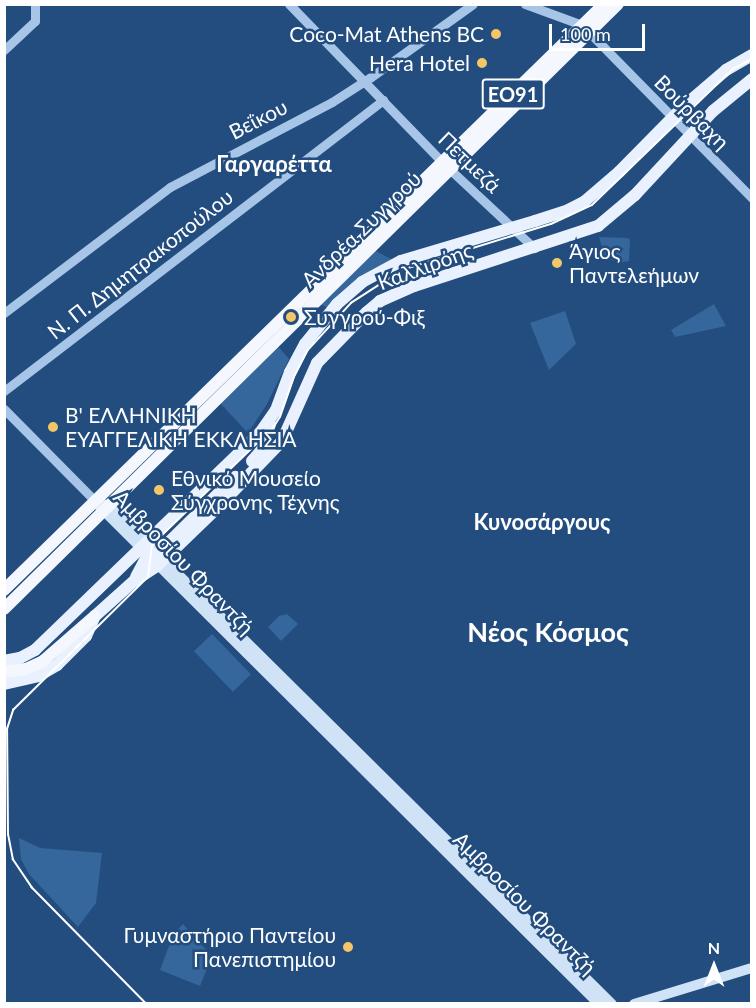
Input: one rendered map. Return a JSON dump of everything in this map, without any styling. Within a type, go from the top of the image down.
[{"type":"highway","name":"Ανδρέα Συγγρού","points":[[586,29],[604,4]]},
{"type":"highway","name":"Ανδρέα Συγγρού","points":[[4,609],[107,510],[447,166],[586,29],[618,4]]},
{"type":"highway","name":"Ανδρέα Συγγρού","points":[[4,590],[447,166]]},
{"type":"highway","points":[[4,672],[26,669],[42,663],[95,616]]},
{"type":"main road","name":"Καλλιρόης","points":[[152,555],[260,453],[272,417],[305,344],[337,304],[362,282],[401,261],[513,228],[568,210],[584,202],[726,70],[752,55]]},
{"type":"main road","name":"Καλλιρόης","points":[[4,662],[20,658],[35,650],[152,555],[282,441],[317,363],[380,301],[414,286],[602,224],[635,195],[729,96],[752,79]]},
{"type":"main road","name":"Αμβροσίου Φραντζή","points":[[95,501],[107,510],[599,1004]]},
{"type":"main road","name":"Αμβροσίου Φραντζή","points":[[152,555],[612,1004]]},
{"type":"main road","points":[[4,684],[38,676],[57,666],[86,636],[95,616],[134,581],[152,555]]},
{"type":"main road","points":[[634,1004],[752,968]]},
{"type":"street","points":[[4,50],[35,21],[35,4]]},
{"type":"street","name":"Πετμεζά","points":[[289,4],[447,166],[534,248]]},
{"type":"street","name":"Βεΐκου","points":[[4,313],[170,187],[332,102],[366,81],[473,4]]},
{"type":"street","points":[[525,4],[586,29]]},
{"type":"street","name":"Βούρβαχη","points":[[586,29],[752,198]]},
{"type":"street","name":"Ν. Π. Δημητρακοπούλου","points":[[4,391],[383,100]]},
{"type":"street","points":[[4,410],[95,501]]},
{"type":"shaded area","points":[[599,237],[628,238],[630,240],[629,261],[618,263],[605,257]]},
{"type":"shaded area","points":[[372,249],[395,261],[329,309],[319,303]]},
{"type":"shaded area","points":[[714,304],[726,326],[675,337],[671,330]]},
{"type":"shaded area","points":[[565,311],[576,344],[549,370],[530,323]]},
{"type":"shaded area","points":[[276,344],[289,359],[267,404],[248,433],[220,403]]},
{"type":"shaded area","points":[[287,614],[298,624],[281,641],[268,627],[279,616]]},
{"type":"shaded area","points":[[212,634],[251,674],[233,692],[194,651]]},
{"type":"shaded area","points":[[19,838],[40,848],[102,853],[96,903],[78,927],[29,874],[21,859]]},
{"type":"shaded area","points":[[183,924],[212,956],[200,986],[160,970],[173,935]]},
{"type":"tram line","points":[[146,1004],[32,888],[13,860],[8,835],[7,729],[13,710],[148,577],[152,546],[158,539],[273,428],[280,417],[294,377],[308,350],[351,303],[402,270],[551,224],[592,205],[733,69],[752,59]]},
{"type":"place","name":"Coco-Mat Athens BC","points":[[496,34]]},
{"type":"place","name":"Hera Hotel","points":[[482,63]]},
{"type":"place","name":"Άγιος Παντελεήμων","points":[[557,263]]},
{"type":"place","name":"Συγγρού-Φιξ","points":[[291,317]]},
{"type":"place","name":"Β' ΕΛΛΗΝΙΚΗ ΕΥΑΓΓΕΛΙΚΗ ΕΚΚΛΗΣΙΑ","points":[[53,427]]},
{"type":"place","name":"Εθνικό Μουσείο Σύγχρονης Τέχνης","points":[[159,490]]},
{"type":"place","name":"Γυμναστήριο Παντείου Πανεπιστημίου","points":[[348,947]]},
{"type":"district","name":"Γαργαρέττα","points":[[274,164]]},
{"type":"district","name":"Κυνοσάργους","points":[[542,522]]},
{"type":"district","name":"Νέος Κόσμος","points":[[548,632]]}]
